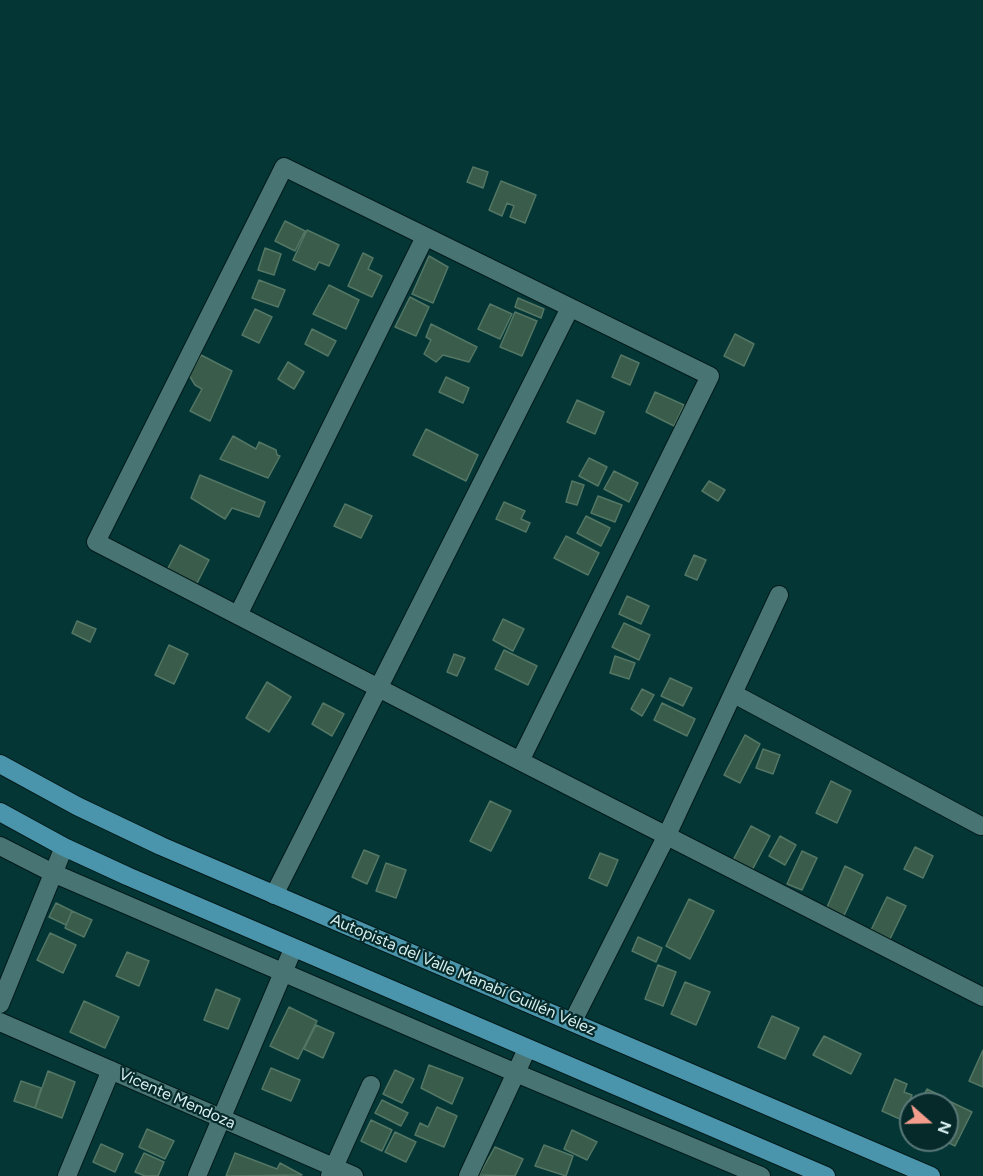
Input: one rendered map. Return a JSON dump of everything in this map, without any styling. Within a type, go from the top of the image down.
[{"type":"main road","name":"Autopista del Valle Manabí Guillén Vélez","points":[[0,764],[77,806],[161,846],[931,1176]]},
{"type":"main road","points":[[0,812],[64,847],[292,949],[826,1176]]},
{"type":"street","points":[[520,761],[710,376],[284,167],[96,542],[520,761],[983,997]]},
{"type":"street","points":[[238,615],[425,237]]},
{"type":"street","points":[[274,895],[570,308]]},
{"type":"street","points":[[573,1021],[667,835],[779,596]]},
{"type":"street","points":[[734,694],[981,826]]},
{"type":"street","points":[[0,846],[53,873],[740,1172],[761,1176]]},
{"type":"street","points":[[0,1004],[64,847]]},
{"type":"street","points":[[197,1176],[292,949]]},
{"type":"street","name":"Vicente Mendoza","points":[[0,1022],[221,1118],[332,1171],[354,1176]]},
{"type":"street","points":[[468,1176],[527,1049]]},
{"type":"street","points":[[67,1176],[111,1070]]},
{"type":"street","points":[[332,1171],[371,1085]]},
{"type":"street","points":[[740,1172],[753,1144]]},
{"type":"building","points":[[473,167],[488,172],[483,188],[467,182]]},
{"type":"building","points":[[501,181],[536,195],[525,223],[510,217],[514,206],[507,203],[502,216],[489,210]]},
{"type":"building","points":[[285,221],[305,231],[295,251],[275,241]]},
{"type":"building","points":[[307,230],[339,245],[329,266],[319,262],[315,270],[293,260]]},
{"type":"building","points":[[265,248],[281,254],[274,275],[258,270]]},
{"type":"building","points":[[363,253],[373,258],[368,269],[382,276],[372,297],[348,286]]},
{"type":"building","points":[[429,256],[448,267],[433,303],[412,294]]},
{"type":"building","points":[[259,280],[285,290],[278,307],[252,298]]},
{"type":"building","points":[[329,285],[359,300],[346,329],[313,314]]},
{"type":"building","points":[[410,297],[429,307],[416,336],[395,327]]},
{"type":"building","points":[[518,298],[544,309],[541,318],[515,307]]},
{"type":"building","points":[[490,304],[512,314],[500,339],[478,329]]},
{"type":"building","points":[[255,309],[272,317],[259,343],[242,335]]},
{"type":"building","points":[[515,312],[537,321],[522,356],[500,347]]},
{"type":"building","points":[[431,324],[477,347],[469,362],[443,355],[436,362],[424,354],[431,340],[426,337]]},
{"type":"building","points":[[312,329],[336,341],[328,356],[305,344]]},
{"type":"building","points":[[735,334],[754,344],[744,366],[724,356]]},
{"type":"building","points":[[201,355],[232,371],[210,421],[190,411],[202,389],[195,385],[189,375]]},
{"type":"building","points":[[621,355],[639,363],[630,385],[612,377]]},
{"type":"building","points":[[288,362],[304,372],[294,389],[278,379]]},
{"type":"building","points":[[446,377],[469,388],[463,403],[439,392]]},
{"type":"building","points":[[655,392],[684,405],[674,426],[646,412]]},
{"type":"building","points":[[577,400],[604,412],[595,434],[567,422]]},
{"type":"building","points":[[426,429],[478,455],[466,481],[413,455]]},
{"type":"building","points":[[233,436],[256,449],[259,442],[276,450],[277,455],[280,456],[268,478],[220,459]]},
{"type":"building","points":[[589,458],[607,467],[598,486],[579,476]]},
{"type":"building","points":[[614,471],[638,483],[629,502],[604,489]]},
{"type":"building","points":[[200,475],[265,502],[259,517],[232,508],[225,519],[191,498]]},
{"type":"building","points":[[572,481],[584,485],[577,505],[566,502]]},
{"type":"building","points":[[709,481],[725,490],[718,501],[702,491]]},
{"type":"building","points":[[598,496],[622,505],[615,522],[591,513]]},
{"type":"building","points":[[504,502],[525,511],[521,519],[530,523],[526,532],[496,519]]},
{"type":"building","points":[[345,504],[372,516],[361,538],[334,526]]},
{"type":"building","points":[[586,516],[610,528],[601,546],[577,533]]},
{"type":"building","points":[[566,536],[599,553],[588,575],[554,558]]},
{"type":"building","points":[[180,545],[209,560],[194,589],[165,574]]},
{"type":"building","points":[[694,555],[706,560],[697,580],[685,575]]},
{"type":"building","points":[[627,596],[649,606],[641,624],[619,614]]},
{"type":"building","points":[[503,619],[524,629],[513,651],[493,640]]},
{"type":"building","points":[[77,621],[96,629],[90,642],[72,633]]},
{"type":"building","points":[[624,623],[650,635],[639,660],[612,647]]},
{"type":"building","points":[[169,645],[188,654],[174,684],[155,675]]},
{"type":"building","points":[[504,650],[537,666],[528,685],[495,669]]},
{"type":"building","points":[[454,654],[465,658],[457,676],[447,672]]},
{"type":"building","points":[[615,656],[635,663],[629,679],[610,673]]},
{"type":"building","points":[[670,678],[692,688],[683,706],[661,696]]},
{"type":"building","points":[[267,682],[291,697],[269,732],[246,718]]},
{"type":"building","points":[[642,689],[654,695],[642,716],[631,709]]},
{"type":"building","points":[[323,703],[344,714],[332,736],[312,724]]},
{"type":"building","points":[[662,703],[695,719],[687,736],[654,720]]},
{"type":"building","points":[[745,735],[760,744],[740,783],[724,775]]},
{"type":"building","points":[[763,749],[780,755],[773,774],[756,768]]},
{"type":"building","points":[[831,781],[851,791],[837,823],[816,813]]},
{"type":"building","points":[[490,801],[511,811],[491,851],[470,841]]},
{"type":"building","points":[[751,826],[770,836],[749,876],[730,866]]},
{"type":"building","points":[[780,836],[796,845],[785,865],[769,856]]},
{"type":"building","points":[[915,847],[933,856],[923,878],[904,869]]},
{"type":"building","points":[[364,850],[379,856],[367,884],[352,877]]},
{"type":"building","points":[[802,851],[817,858],[802,890],[787,884]]},
{"type":"building","points":[[600,853],[618,860],[607,886],[589,878]]},
{"type":"building","points":[[386,863],[406,870],[396,898],[376,891]]},
{"type":"building","points":[[845,866],[863,875],[841,922],[824,914]]},
{"type":"building","points":[[887,897],[906,906],[890,939],[871,930]]},
{"type":"building","points":[[689,899],[714,911],[690,959],[666,946]]},
{"type":"building","points":[[56,903],[72,911],[66,925],[49,917]]},
{"type":"building","points":[[72,911],[92,920],[84,937],[65,928]]},
{"type":"building","points":[[50,933],[76,945],[63,973],[37,960]]},
{"type":"building","points":[[638,937],[662,948],[656,962],[632,951]]},
{"type":"building","points":[[127,952],[149,961],[139,986],[116,976]]},
{"type":"building","points":[[658,965],[676,972],[663,1006],[645,999]]},
{"type":"building","points":[[685,982],[710,992],[696,1025],[671,1014]]},
{"type":"building","points":[[216,989],[240,999],[228,1029],[204,1020]]},
{"type":"building","points":[[84,1001],[119,1017],[105,1048],[70,1032]]},
{"type":"building","points":[[289,1007],[317,1021],[298,1059],[270,1046]]},
{"type":"building","points":[[772,1016],[799,1028],[785,1059],[758,1047]]},
{"type":"building","points":[[316,1025],[334,1033],[323,1058],[304,1049]]},
{"type":"building","points":[[824,1036],[861,1054],[851,1074],[813,1055]]},
{"type":"building","points":[[983,1050],[983,1087],[969,1081]]},
{"type":"building","points":[[429,1065],[463,1078],[452,1104],[421,1088]]},
{"type":"building","points":[[271,1068],[300,1080],[291,1101],[262,1089]]},
{"type":"building","points":[[395,1070],[414,1079],[402,1103],[383,1094]]},
{"type":"building","points":[[48,1071],[75,1082],[62,1118],[35,1108]]},
{"type":"building","points":[[895,1079],[907,1084],[904,1092],[899,1092],[899,1119],[882,1111]]},
{"type":"building","points":[[21,1081],[41,1088],[35,1108],[14,1101]]},
{"type":"building","points":[[382,1100],[408,1113],[401,1126],[375,1113]]},
{"type":"building","points":[[959,1106],[972,1112],[959,1138]]},
{"type":"building","points":[[437,1107],[457,1116],[444,1147],[415,1135],[420,1123],[428,1127]]},
{"type":"building","points":[[371,1120],[392,1130],[382,1151],[361,1141]]},
{"type":"building","points":[[147,1129],[174,1141],[165,1159],[139,1147]]},
{"type":"building","points":[[572,1130],[597,1142],[587,1160],[564,1149]]},
{"type":"building","points":[[395,1132],[416,1142],[406,1162],[385,1152]]},
{"type":"building","points":[[101,1144],[123,1154],[115,1172],[93,1162]]},
{"type":"building","points":[[544,1145],[573,1156],[566,1176],[535,1166]]},
{"type":"building","points":[[495,1147],[523,1159],[515,1176],[479,1175]]},
{"type":"building","points":[[144,1153],[164,1162],[158,1176],[145,1176],[135,1172]]},
{"type":"building","points":[[235,1153],[277,1169],[280,1163],[302,1175],[226,1176]]}]
